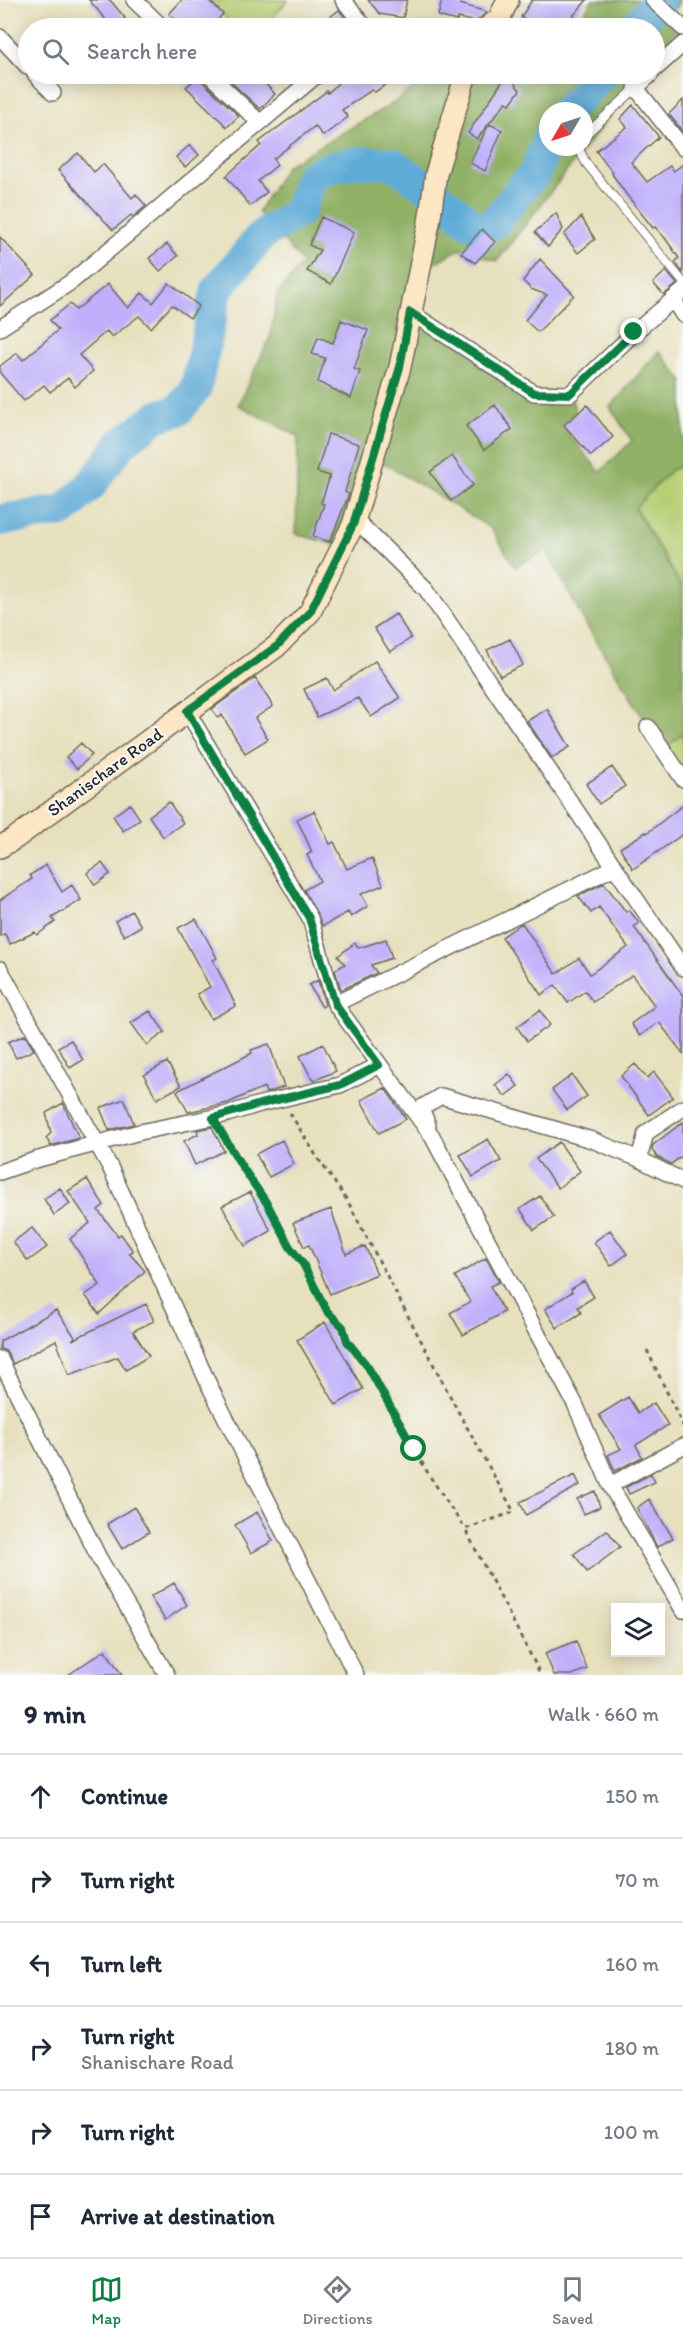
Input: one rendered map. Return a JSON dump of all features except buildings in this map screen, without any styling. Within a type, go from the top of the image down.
[{"type":"street","points":[[134,0],[153,18]]},
{"type":"street","points":[[343,0],[358,18]]},
{"type":"street","points":[[499,18],[508,0]]},
{"type":"street","points":[[653,0],[683,28]]},
{"type":"street","points":[[0,37],[18,56]]},
{"type":"street","points":[[665,60],[683,44]]},
{"type":"street","points":[[44,84],[53,93]]},
{"type":"street","points":[[219,84],[259,122]]},
{"type":"street","points":[[0,328],[71,282],[306,84]]},
{"type":"street","name":"Shanischare Road","points":[[0,847],[277,646],[310,612],[355,519],[400,367],[429,223],[436,174],[463,84]]},
{"type":"street","points":[[640,84],[636,88],[683,148]]},
{"type":"street","points":[[410,312],[534,393],[570,394],[634,332],[678,295],[683,315]]},
{"type":"street","points":[[355,519],[426,589],[683,968]]},
{"type":"street","points":[[187,711],[309,918],[335,1004],[432,1136]]},
{"type":"street","points":[[648,727],[683,779]]},
{"type":"street","points":[[335,1004],[615,867]]},
{"type":"street","points":[[0,969],[110,1167],[210,1388],[356,1675]]},
{"type":"street","points":[[0,1172],[35,1160],[140,1132],[213,1118],[340,1085],[379,1065]]},
{"type":"street","points":[[683,1181],[639,1159],[592,1140],[441,1096],[421,1108],[432,1136],[574,1404],[610,1485],[683,1610]]},
{"type":"street","points":[[639,1159],[646,1133],[683,1108]]},
{"type":"street","points":[[0,1359],[99,1558],[167,1675]]},
{"type":"street","points":[[610,1485],[683,1446]]},
{"type":"lane","points":[[593,128],[636,88]]},
{"type":"lane","points":[[582,156],[683,282]]},
{"type":"path","points":[[282,1099],[317,1157],[347,1200],[514,1512],[465,1529]]},
{"type":"path","points":[[213,1118],[268,1205],[290,1247],[303,1264],[327,1311],[343,1327],[347,1341],[368,1367],[429,1475],[465,1529],[542,1675]]},
{"type":"path","points":[[647,1350],[683,1426]]},
{"type":"green space","points":[[209,0],[288,0],[272,18],[226,18]]},
{"type":"green space","points":[[592,0],[680,0],[671,15],[680,25],[665,45],[665,18],[581,18]]},
{"type":"green space","points":[[418,84],[634,84],[593,137],[593,102],[539,102],[539,156],[578,156],[497,261],[460,249],[426,267],[410,312],[534,393],[570,394],[576,412],[561,425],[600,472],[632,441],[610,407],[659,351],[683,381],[683,465],[671,470],[635,508],[683,589],[683,733],[663,750],[587,626],[546,550],[515,567],[491,528],[374,457],[334,544],[296,534],[298,436],[238,405],[271,335],[277,294],[303,263],[258,212],[286,166],[395,102]]},
{"type":"green space","points":[[683,465],[683,589],[635,507],[671,470]]},
{"type":"green space","points":[[683,733],[683,779],[663,750]]},
{"type":"waterway","points":[[643,18],[660,0]]},
{"type":"waterway","points":[[575,102],[592,84]]},
{"type":"waterway","points":[[0,520],[64,511],[91,485],[121,444],[158,416],[179,410],[196,388],[217,289],[262,235],[299,212],[311,176],[331,167],[358,162],[392,163],[431,190],[469,222],[482,229],[496,221],[535,174],[542,156]]},
{"type":"route","points":[[414,1449],[368,1367],[347,1341],[343,1327],[335,1316],[327,1311],[303,1264],[290,1247],[268,1205],[213,1118],[340,1085],[379,1065],[335,1004],[309,918],[187,711],[277,646],[310,612],[353,525],[400,367],[410,312],[534,393],[570,394],[634,332]]}]
